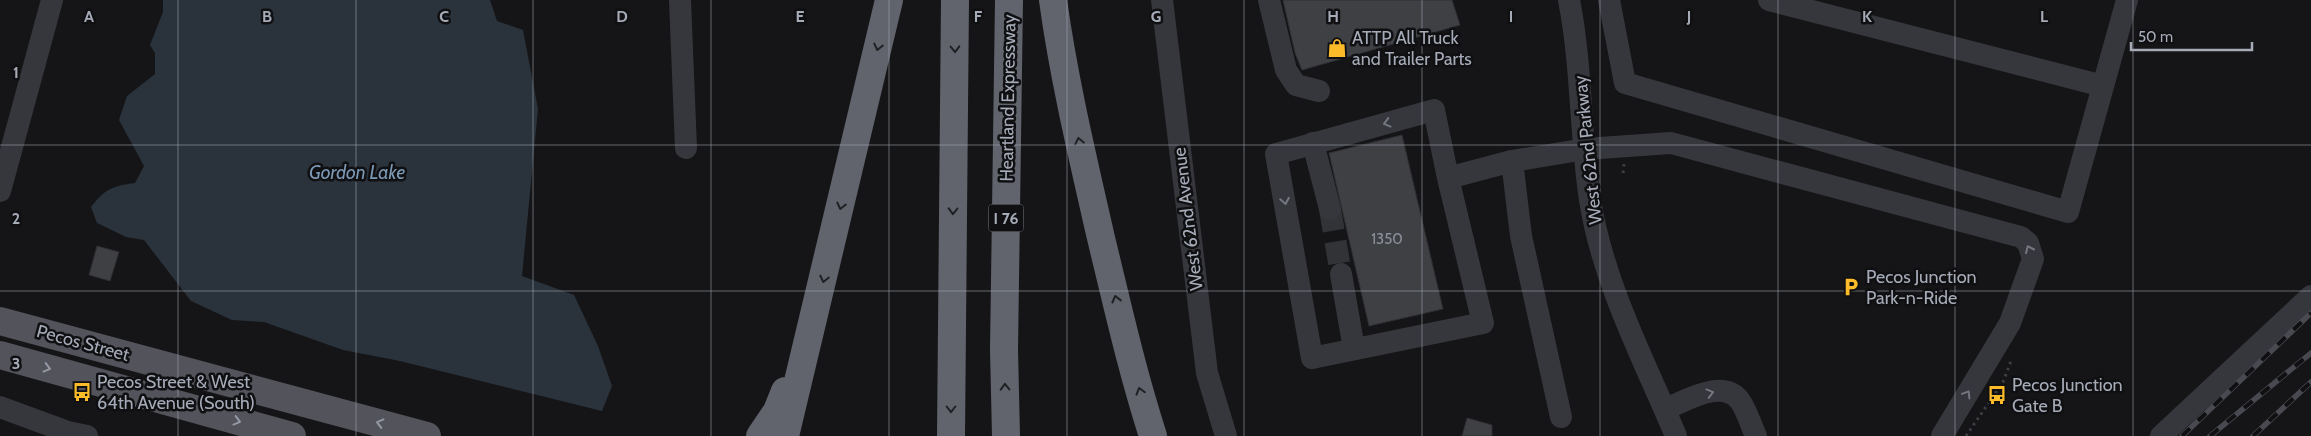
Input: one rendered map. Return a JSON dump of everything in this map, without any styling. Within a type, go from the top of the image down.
[{"type":"highway","points":[[785,436],[815,318],[889,0]]},
{"type":"highway","points":[[951,436],[955,0]]},
{"type":"highway","name":"Heartland Expressway","points":[[1006,436],[1004,350],[1010,0]]},
{"type":"highway","points":[[1053,0],[1059,46],[1084,167],[1127,346],[1154,436]]},
{"type":"highway","points":[[760,436],[777,411],[815,318]]},
{"type":"main road","name":"Pecos Street","points":[[0,321],[427,436]]},
{"type":"main road","name":"Pecos Street","points":[[0,355],[292,436]]},
{"type":"street","points":[[0,191],[52,0]]},
{"type":"street","points":[[680,0],[686,148]]},
{"type":"street","name":"West 62nd Avenue","points":[[1162,0],[1207,373],[1226,436]]},
{"type":"street","points":[[1270,0],[1286,70],[1296,85],[1319,91]]},
{"type":"street","name":"West 62nd Parkway","points":[[1569,0],[1579,65],[1590,201],[1602,252],[1631,331],[1676,436]]},
{"type":"street","points":[[1609,0],[1625,83],[2068,212],[2126,0]]},
{"type":"street","points":[[1769,0],[2103,86]]},
{"type":"street","points":[[1434,110],[1448,178],[1483,323],[1312,358],[1276,154],[1434,110]]},
{"type":"street","points":[[1314,143],[1330,209]]},
{"type":"street","points":[[1448,178],[1512,161],[1585,149],[1656,144],[1686,146],[2021,236],[2028,243],[2032,251],[2032,268],[2010,324],[1942,436]]},
{"type":"street","points":[[1512,161],[1520,236],[1561,417]]},
{"type":"street","points":[[1341,274],[1354,349]]},
{"type":"street","points":[[2161,436],[2311,296]]},
{"type":"street","points":[[1664,409],[1707,393],[1725,391],[1740,400],[1756,436]]},
{"type":"street","points":[[0,407],[68,432],[87,436]]},
{"type":"path","points":[[1966,436],[2003,382],[2012,357]]},
{"type":"water","name":"Gordon Lake","points":[[163,0],[490,0],[497,21],[523,30],[538,109],[522,276],[574,295],[598,346],[612,386],[602,411],[400,361],[343,350],[264,322],[232,320],[191,301],[144,240],[126,237],[97,223],[91,207],[110,189],[120,185],[135,183],[144,166],[119,120],[127,96],[155,74],[155,53],[150,45],[163,12]]},
{"type":"building","name":"ATTP All Truck and Trailer Parts","points":[[1283,0],[1452,0],[1460,25],[1302,70],[1295,53]]},
{"type":"building","points":[[1402,135],[1443,309],[1369,326],[1329,153]]},
{"type":"building","points":[[97,246],[119,252],[110,281],[89,275]]},
{"type":"building","points":[[1467,418],[1492,425],[1492,436],[1462,436]]},
{"type":"tunnel","points":[[1330,209],[1341,274]]},
{"type":"railway","points":[[2182,436],[2311,313]]},
{"type":"railway","points":[[2210,436],[2311,353]]},
{"type":"railway","points":[[2253,436],[2311,382]]},
{"type":"place","name":"ATTP All Truck and Trailer Parts","points":[[1337,48]]},
{"type":"place","name":"Pecos Junction Park-n-Ride","points":[[1851,287]]},
{"type":"place","name":"Pecos Street & West 64th Avenue (South)","points":[[82,392]]},
{"type":"place","name":"Pecos Junction Gate B","points":[[1997,395]]}]
